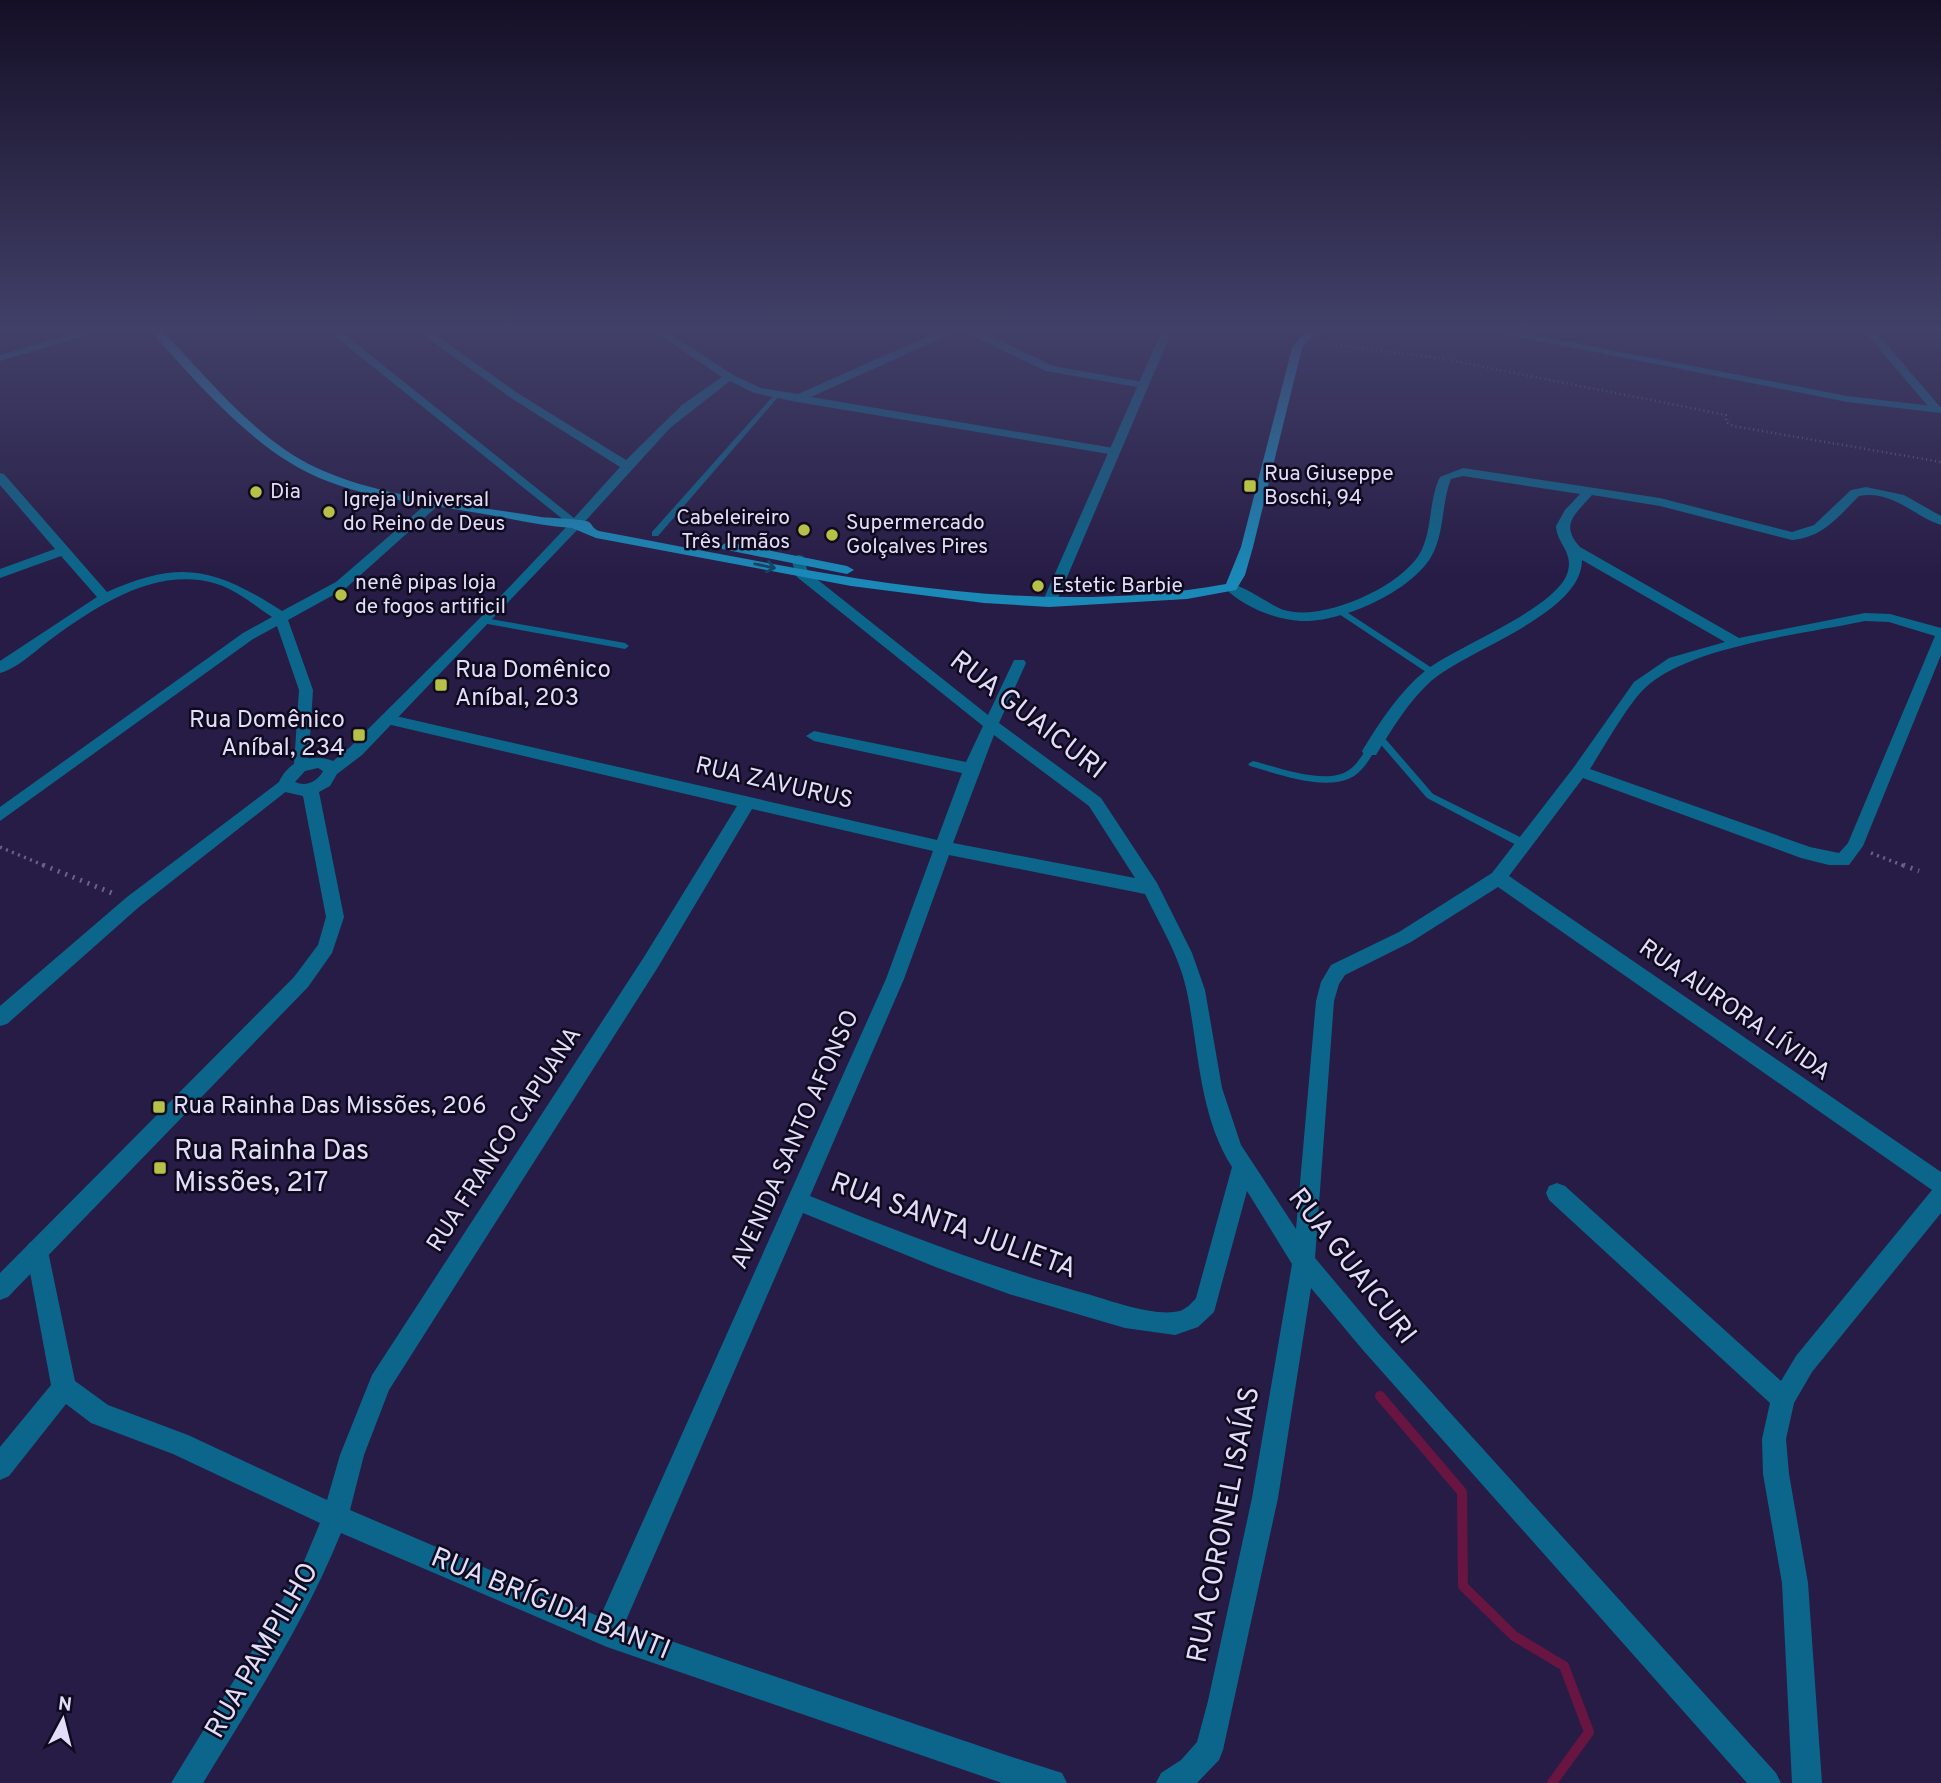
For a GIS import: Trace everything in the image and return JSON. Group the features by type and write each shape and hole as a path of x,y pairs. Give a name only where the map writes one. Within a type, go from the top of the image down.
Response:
{"main road":[{"path":"235,409 289,458 311,471 342,482 436,502 575,525 602,525 655,534 907,589 984,599 1049,603 1187,594 1231,587 1247,547 1282,409"},
{"path":"575,525 596,534 800,567"}],"street":[{"path":"431,409 575,525"},
{"path":"536,409 628,467"},
{"path":"287,782 290,788 299,791 321,785 329,778 331,771 356,751 485,621 685,409"},
{"path":"859,409 1115,451"},
{"path":"1049,603 1133,409"},
{"path":"1231,587 1262,607 1296,617 1313,618 1339,610 1391,587 1412,571 1425,555 1443,483 1446,477 1454,473 1476,472 1660,502 1792,536 1807,536 1815,531 1855,493 1862,491 1896,496 1941,521"},
{"path":"0,477 105,598"},
{"path":"1589,491 1563,521 1561,530 1565,540 1575,550 1737,643"},
{"path":"0,815 223,653 280,616 341,585 436,502"},
{"path":"0,574 64,550"},
{"path":"1370,751 1397,709 1432,672 1536,612 1559,593 1571,580 1576,566 1575,550"},
{"name":"RUA GUAICURI","path":"800,567 990,724 1094,802 1151,888 1183,953 1196,990 1217,1111 1242,1168 1304,1262 1370,1341 1766,1783"},
{"path":"0,668 105,598 156,579 194,575 220,580 280,616 306,690 302,765"},
{"name":"RUA CORONEL ISAÍAS","path":"1171,1783 1191,1770 1209,1750 1222,1701 1281,1409 1304,1262 1325,1001 1330,982 1338,970 1405,937 1498,878 1526,845 1639,685 1674,661 1737,643 1865,617 1890,618 1941,636"},
{"path":"1580,771 1829,859 1843,860 1855,846 1941,636"},
{"name":"AVENIDA SANTO AFONSO","path":"607,1633 895,979 971,769 1019,663"},
{"name":"RUA ZAVURUS","path":"387,719 942,847 1151,888"},
{"path":"814,736 971,769"},
{"path":"0,1018 133,902 287,782 290,775 302,765 319,762 327,765 331,771"},
{"path":"0,1289 301,982 326,948 335,917 310,789"},
{"name":"RUA FRANCO CAPUANA","path":"335,1517 352,1455 380,1383 637,984 747,803"},
{"name":"RUA AURORA LÍVIDA","path":"1498,878 1941,1184"},
{"name":"RUA SANTA JULIETA","path":"798,1201 930,1256 1021,1289 1109,1312 1171,1324 1198,1314 1206,1304 1242,1168"},
{"path":"1557,1193 1783,1399"},
{"path":"1807,1783 1795,1583 1776,1474 1774,1439 1783,1399 1804,1364 1941,1196"},
{"path":"0,1467 64,1388 37,1251"},
{"name":"RUA BRÍGIDA BANTI","path":"64,1388 100,1414 179,1444 335,1517 607,1633 1009,1771 1052,1783"},
{"name":"RUA PAMPILHO","path":"186,1783 273,1643 310,1575 335,1517"}],"lane":[{"path":"655,534 764,409"},
{"path":"1339,610 1432,672"},
{"path":"485,621 625,646"},
{"path":"1379,737 1430,796 1526,845"},
{"path":"1253,764 1308,778 1340,777 1352,773 1370,751"}],"path":[{"path":"1697,409 1726,415 1726,422 1733,426 1941,462"},
{"path":"1855,846 1919,871"},
{"path":"0,847 133,902"}],"waterway":[{"path":"1380,1396 1462,1492 1463,1586 1514,1636 1564,1666 1589,1732 1552,1783"}],"place":[{"name":"Rua Giuseppe Boschi, 94","path":"1250,486"},
{"name":"Dia","path":"256,492"},
{"name":"Igreja Universal do Reino de Deus","path":"329,512"},
{"name":"Cabeleireiro Três Irmãos","path":"804,530"},
{"name":"Supermercado Golçalves Pires","path":"832,535"},
{"name":"Estetic Barbie","path":"1038,586"},
{"name":"nenê pipas loja de fogos artificil","path":"341,595"},
{"name":"Rua Domênico Aníbal, 203","path":"441,685"},
{"name":"Rua Domênico Aníbal, 234","path":"359,735"},
{"name":"Rua Rainha Das Missões, 206","path":"159,1107"},
{"name":"Rua Rainha Das Missões, 217","path":"160,1168"}]}
